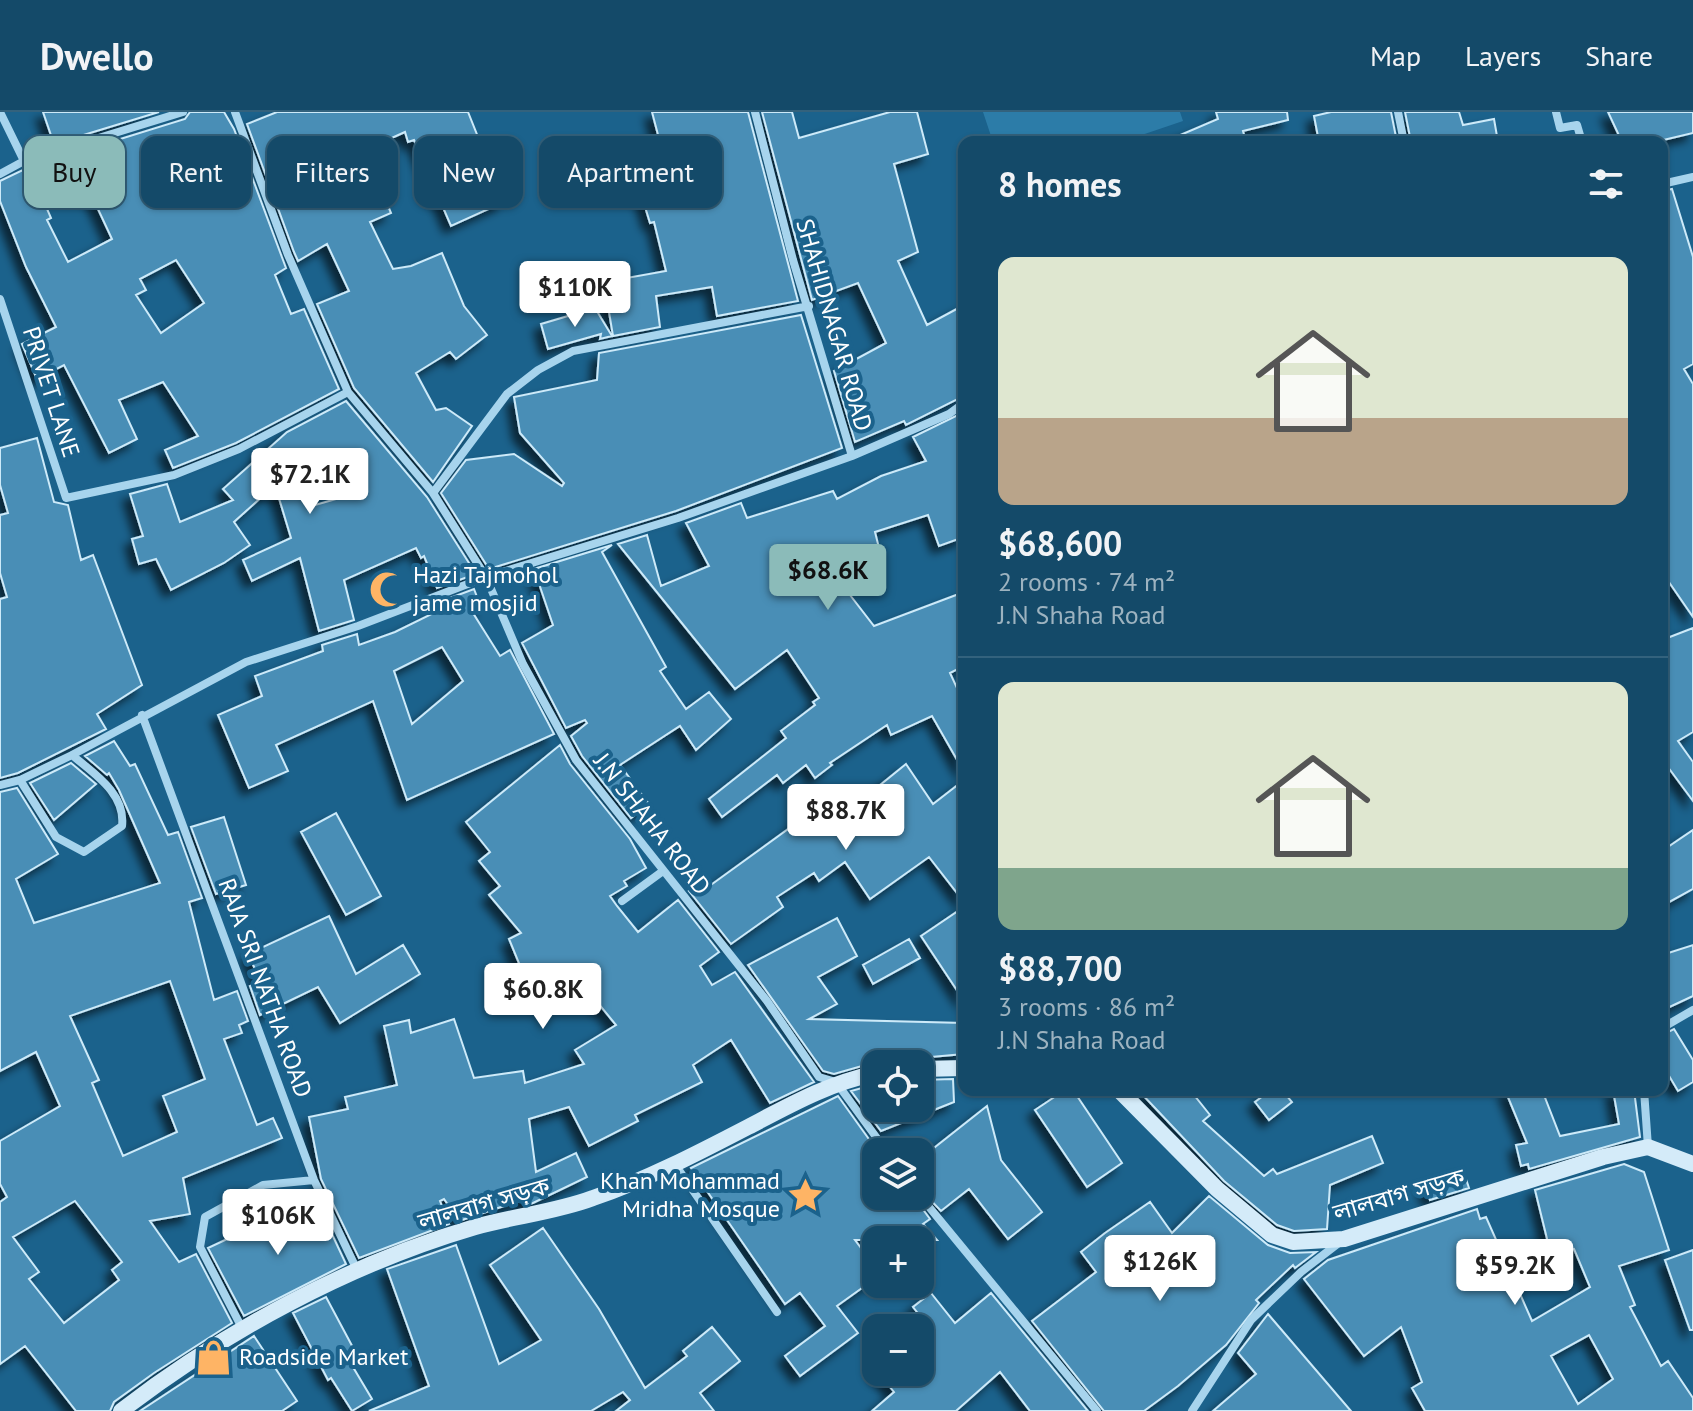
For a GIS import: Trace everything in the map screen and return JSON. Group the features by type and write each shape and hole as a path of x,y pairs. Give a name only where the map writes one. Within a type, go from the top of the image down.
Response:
{"street":[{"path":"0,112 24,161 0,174"},
{"path":"105,136 183,112"},
{"name":"J.N SHAHA ROAD","path":"235,112 288,255 348,392 433,493 486,577 523,664 576,760 767,1001 819,1077 836,1082"},
{"name":"SHAHIDNAGAR ROAD","path":"755,112 793,260 852,456"},
{"path":"1398,112 1403,136"},
{"path":"1556,112 1560,128 1577,125 1580,136"},
{"path":"1668,183 1693,177"},
{"name":"PRIVET LANE","path":"0,299 64,497 174,475 239,449 348,392"},
{"path":"433,493 507,394 538,370 573,351 809,306"},
{"path":"0,785 20,780 72,755 246,662 358,626 486,577 678,518 852,456 958,407"},
{"name":"RAJA SRI NATHA ROAD","path":"142,715 314,1180 357,1271"},
{"path":"20,780 56,837 84,852 122,826 123,815 111,788 72,755"},
{"path":"622,901 663,871"},
{"path":"1668,1025 1693,1010"},
{"path":"934,1069 958,1068"},
{"name":"লালবাগ সড়ক","path":"121,1411 172,1372 243,1329 357,1271 474,1227 593,1199 836,1082 862,1076"},
{"path":"836,1082 877,1138"},
{"name":"লালবাগ সড়ক","path":"1125,1096 1217,1189 1272,1235 1293,1242 1344,1239 1603,1157 1648,1147"},
{"path":"1644,1096 1648,1147 1693,1164"},
{"path":"674,1162 777,1312"},
{"path":"243,1329 200,1247 205,1217 263,1185 314,1180"},
{"path":"932,1210 1097,1411"},
{"path":"1192,1411 1251,1320 1301,1272 1344,1239"}],"shaded area":[{"path":"983,112 1180,112 1183,121 1139,136 991,136"}],"building":[{"path":"43,112 159,112 80,136 51,136"},
{"path":"190,112 224,112 237,136 141,136 141,208 251,208 251,174 286,268 275,275 291,314 304,309 339,389 236,443 173,468 165,450 198,436 163,382 119,400 137,439 109,453 64,365 37,379 22,344 56,327 26,267 0,201 0,181 24,169 24,208 47,208 51,218 47,220 68,262 112,239 98,208 125,208 125,138 185,119","holes":["176,260 204,303 161,333 136,295 146,290 140,279"]},
{"path":"277,112 468,112 478,136 414,136 414,140 408,142 405,132 396,136 267,136 267,178 247,124"},
{"path":"652,112 748,112 798,301 717,316 712,287 656,296 660,327 613,336 604,282 666,271 654,222 650,223 645,208 722,208 722,136 658,136"},
{"path":"762,112 792,112 799,138 890,112 917,112 928,154 894,164 918,252 898,261 927,325 958,308 958,399 906,425 904,421 855,442 834,371 886,343 858,283 812,300"},
{"path":"1216,112 1287,112 1288,120 1243,131 1244,136 1178,136 1218,119"},
{"path":"1331,112 1391,112 1396,136 1318,136 1314,116"},
{"path":"1405,112 1459,112 1463,125 1494,119 1497,136 1410,136"},
{"path":"1608,112 1693,112 1693,133 1668,139 1668,136 1619,136"},
{"path":"1672,189 1693,257 1693,364 1684,369 1693,384 1693,617 1668,581 1668,190"},
{"path":"278,208 389,208 391,213 370,222 393,269 411,266 442,253 464,306 487,335 456,359 450,352 416,373 436,410 446,408 472,426 433,482 354,388 317,304 349,291 327,244 298,261"},
{"path":"443,208 491,208 451,226"},
{"path":"595,308 612,336 600,339 601,334 548,349 541,324"},
{"path":"801,315 842,448 676,511 489,569 441,493 466,460 514,454 562,486 564,483 520,433 514,397 597,380 599,353"},
{"path":"346,401 427,497 476,574 437,588 424,556 421,558 416,548 344,580 354,620 319,631 300,558 252,581 243,560 291,538 275,485 234,522 250,545 224,563 171,590 156,559 139,564 132,539 143,536 130,494 167,484 180,522 233,500 223,489 287,432","holes":["327,450 343,471 350,495 308,507 297,471"]},
{"path":"958,415 958,539 939,546 928,515 875,532 879,548 844,560 850,578 840,582 874,626 958,594 958,669 950,673 958,690 958,762 932,716 891,735 887,725 830,763 832,765 815,778 806,765 783,783 777,775 722,817 709,799 786,738 781,731 815,705 813,702 819,698 787,650 735,689 618,544 647,535 661,586 709,566 686,523 741,503 747,518 833,491 837,499 881,476 926,461 913,437"},
{"path":"37,438 54,502 68,505 81,560 93,555 142,685 97,714 106,729 18,773 0,778 0,599 7,597 0,573 0,515 8,513 0,485 0,448"},
{"path":"612,545 602,552 666,667 660,671 686,709 709,692 731,719 696,750 680,726 620,765 649,804 631,818 582,756 571,736 587,723 585,720 566,728 522,643 553,625 534,569"},
{"path":"474,589 482,610 473,613 500,656 510,650 554,734 407,800 373,701 276,745 288,771 249,788 218,715 262,696 255,676 323,651 322,645 357,634 359,645 395,632 442,609 442,601","holes":["442,647 463,681 412,724 394,671"]},
{"path":"1693,628 1693,732 1678,741 1693,762 1693,801 1668,767 1668,638"},
{"path":"114,741 130,766 135,764 168,835 178,832 202,898 189,902 214,1000 237,991 248,1021 239,1025 242,1033 224,1039 257,1125 273,1118 282,1138 183,1178 190,1214 150,1221 179,1262 196,1254 232,1323 154,1373 114,1402 110,1411 76,1411 25,1346 0,1364 0,1202 7,1197 0,1184 0,1141 60,1106 36,1052 0,1071 0,792 17,788 58,854 16,879 34,923 160,883 109,773 107,775 85,756","holes":["170,981 205,1079 163,1096 177,1132 123,1156 92,1083 99,1080 70,1016","75,1201 122,1262 112,1270 119,1280 64,1323 29,1279 39,1272 13,1237"]},
{"path":"560,745 570,764 630,839 646,868 624,881 627,886 610,896 617,906 638,932 678,900 719,952 700,966 712,985 735,972 814,1082 770,1103 731,1040 693,1065 702,1082 635,1115 638,1121 589,1146 569,1107 529,1119 536,1172 576,1153 587,1177 533,1203 524,1205 522,1200 459,1221 444,1199 440,1201 449,1224 359,1258 321,1179 309,1117 348,1109 345,1097 397,1085 384,1026 409,1020 411,1033 454,1019 474,1078 523,1071 525,1083 584,1064 575,1050 616,1025 575,975 532,995 509,939 521,933 489,895 500,886 479,861 490,852 466,822"},
{"path":"71,763 96,784 54,820 30,783"},
{"path":"906,764 933,804 958,785 958,894 929,857 870,899 845,862 819,881 814,873 777,897 783,907 731,944 689,891 692,889 697,895 820,806 832,824"},
{"path":"336,813 381,896 346,915 301,832"},
{"path":"224,817 246,885 216,894 191,827"},
{"path":"1693,830 1693,889 1668,903 1668,847"},
{"path":"958,911 958,992 921,936"},
{"path":"329,916 356,974 403,945 420,974 340,1023 318,987 260,1015 250,986 261,982 248,954"},
{"path":"837,918 857,956 818,977 837,1004 809,1019 958,1023 958,1055 934,1057 934,1050 862,1050 862,1066 834,1074 823,1071 748,965"},
{"path":"909,939 920,958 873,984 863,965"},
{"path":"1693,945 1693,996 1668,1008 1668,953"},
{"path":"1674,1029 1693,1060 1693,1082 1678,1091 1668,1074 1668,1032"},
{"path":"953,1079 954,1102 934,1110 934,1080"},
{"path":"862,1088 862,1106 851,1091"},
{"path":"838,1096 868,1138 862,1138 862,1210 923,1210 930,1219 923,1224 925,1226 862,1226 862,1240 855,1240 862,1249 862,1288 837,1306 858,1333 800,1376 785,1356 825,1326 800,1293 785,1304 691,1168"},
{"path":"1056,1096 1077,1096 1122,1163 1087,1187 1035,1110"},
{"path":"1144,1096 1195,1096 1210,1115 1203,1121 1264,1176 1273,1169 1277,1174 1372,1136 1383,1163 1330,1185 1327,1229 1294,1231 1277,1225 1224,1181"},
{"path":"1263,1096 1287,1096 1292,1102 1269,1120 1255,1102"},
{"path":"1507,1096 1544,1096 1560,1136 1619,1124 1614,1096 1635,1096 1640,1137 1529,1169 1528,1164 1521,1166 1516,1145 1527,1143"},
{"path":"987,1106 1001,1160 1042,1212 1008,1239 969,1189 941,1211 934,1204 934,1148"},
{"path":"874,1122 904,1122 881,1131"},
{"path":"1624,1164 1644,1172 1669,1250 1619,1266 1635,1305 1630,1307 1661,1366 1668,1361 1693,1398 1693,1411 1425,1411 1412,1388 1422,1382 1401,1327 1364,1356 1304,1279 1328,1260 1477,1209 1480,1219 1486,1217 1532,1321 1590,1287 1574,1249 1551,1255 1535,1190","holes":["1589,1335 1613,1379 1578,1404 1551,1356"]},
{"path":"1463,1170 1469,1188 1430,1200 1424,1184"},
{"path":"1209,1196 1268,1245 1290,1253 1316,1252 1295,1268 1293,1265 1256,1300 1259,1303 1226,1345 1178,1386 1144,1411 1104,1411 1032,1321 1096,1272 1081,1252 1105,1233 1150,1202 1172,1233"},
{"path":"315,1198 346,1264 244,1316 208,1248"},
{"path":"543,1228 599,1309 645,1388 687,1356 683,1351 712,1327 740,1361 700,1393 714,1411 616,1411 630,1400 623,1392 591,1411 369,1411 429,1386 387,1269 456,1245 499,1364 541,1340 490,1265"},
{"path":"1693,1250 1693,1330 1690,1330 1665,1260"},
{"path":"991,1293 1088,1411 1030,1411 1000,1372 956,1411 872,1411 894,1392 889,1386 934,1386 934,1314 918,1314 913,1307 925,1298 934,1297 955,1323"},
{"path":"326,1297 358,1357 350,1362 372,1399 352,1411 331,1378 328,1380 293,1313"},
{"path":"1268,1314 1351,1411 1213,1411 1256,1374 1238,1353"},
{"path":"254,1336 297,1401 282,1411 140,1411"}],"place":[{"name":"Hazi Tajmohol jame mosjid","path":"387,589"},
{"name":"Khan Mohammad Mridha Mosque","path":"806,1195"},
{"name":"Roadside Market","path":"213,1357"}]}
